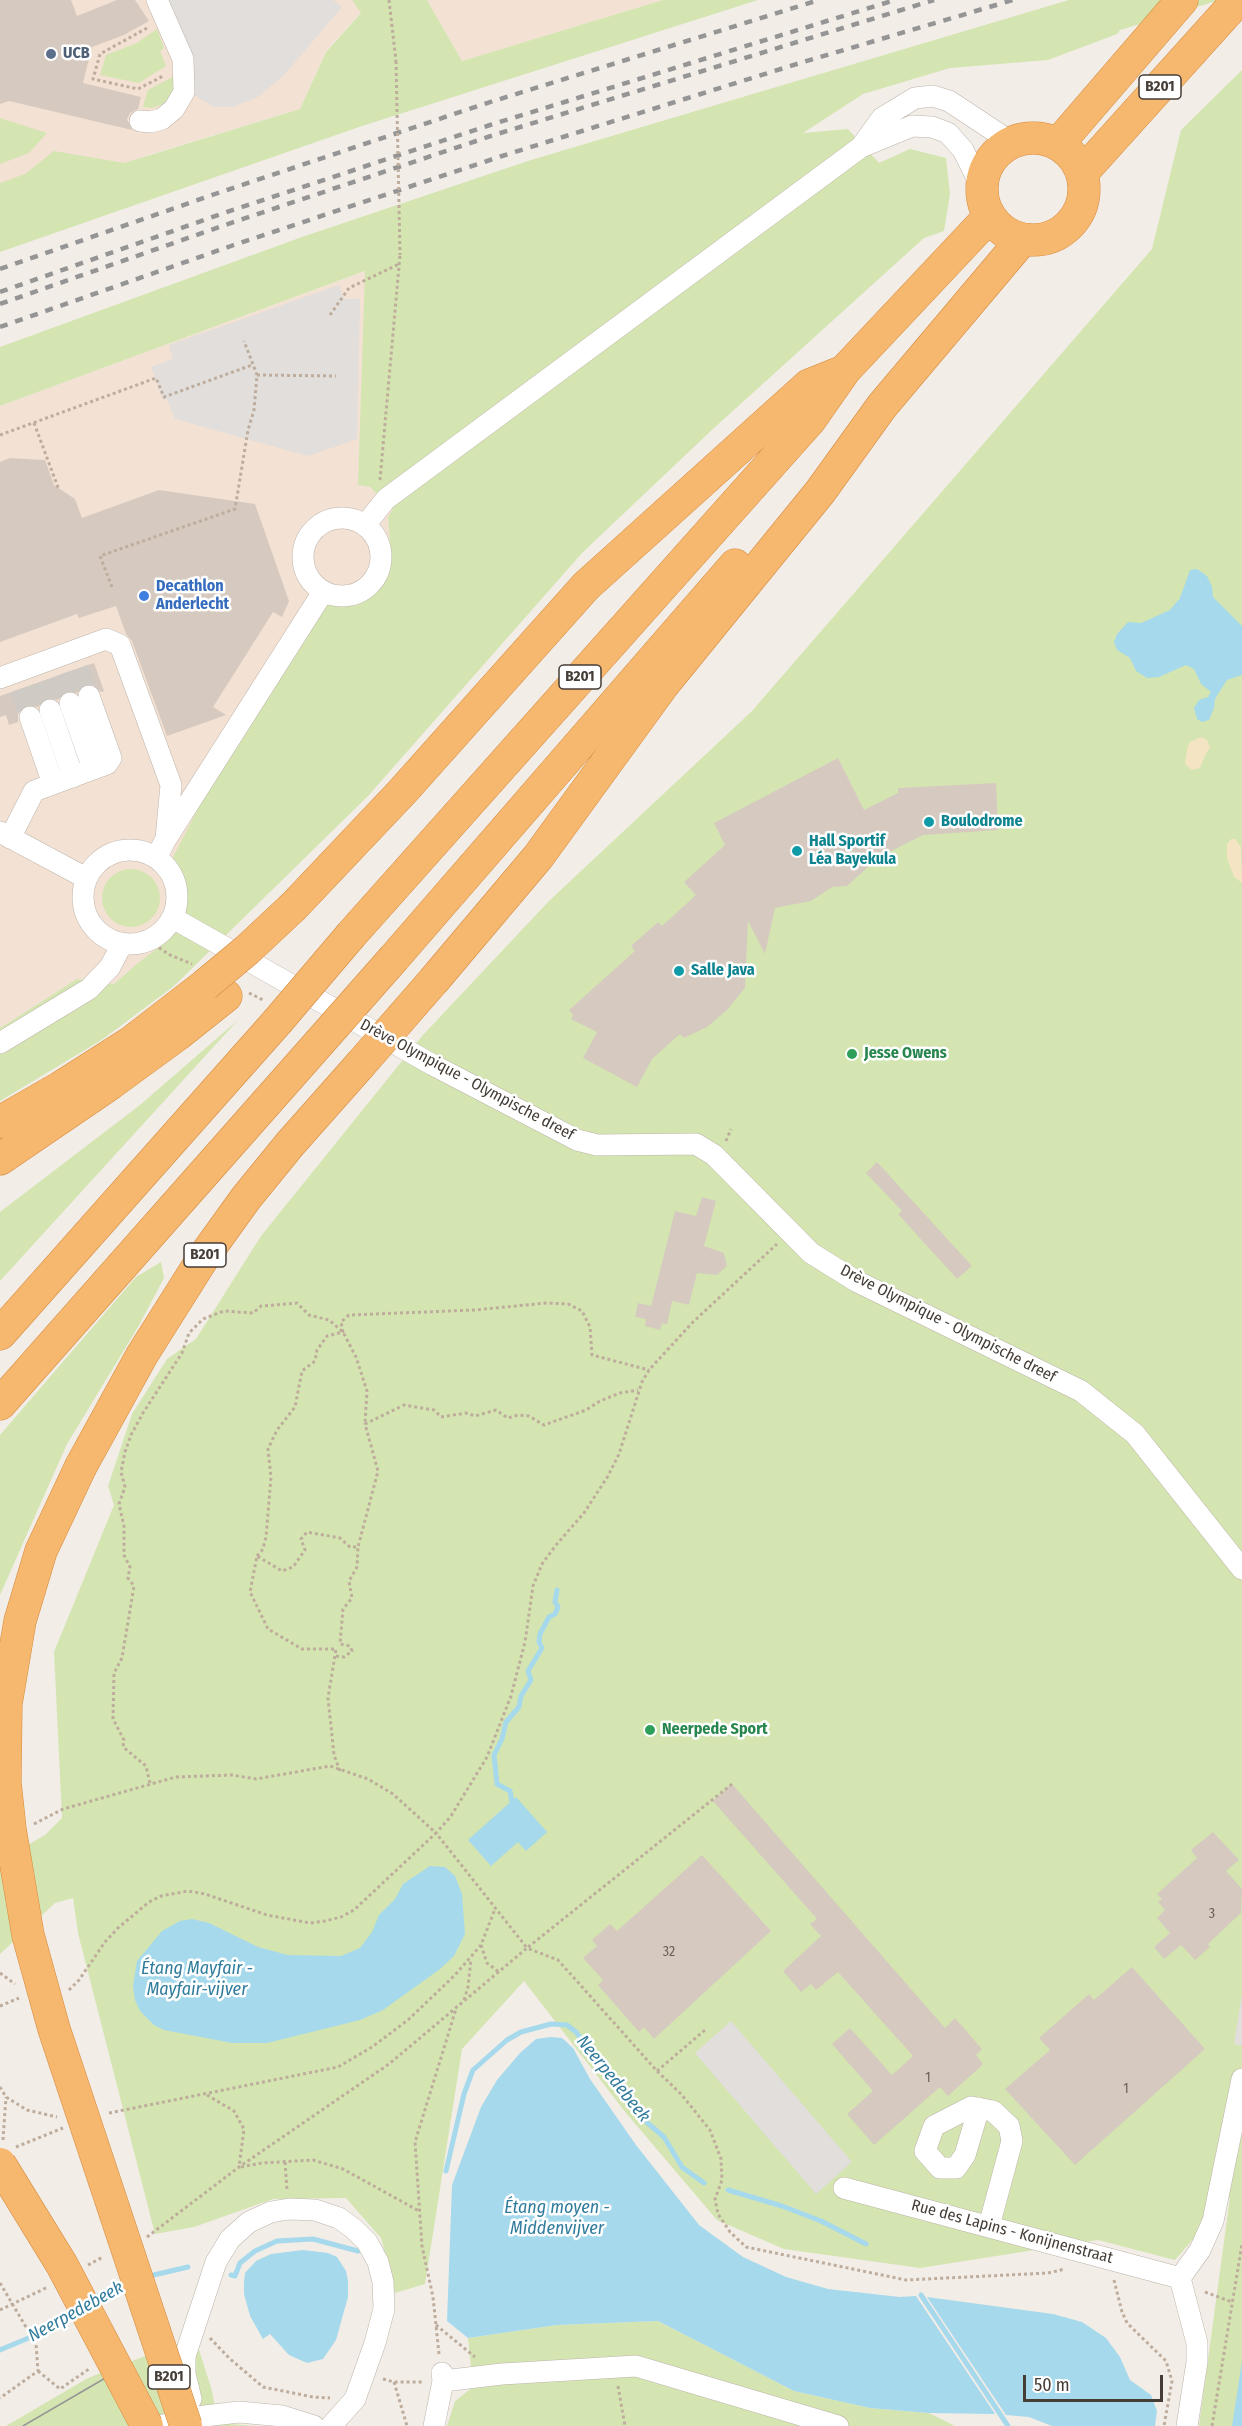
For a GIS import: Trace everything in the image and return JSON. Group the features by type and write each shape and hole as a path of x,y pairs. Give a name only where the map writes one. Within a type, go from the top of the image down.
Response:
{"highway":[{"name":"B201","path":"1082,173 1238,0"},
{"name":"B201","path":"1058,144 1175,8"},
{"path":"1025,138 1042,138 1058,144 1073,156 1082,173 1085,191 1080,209 1070,226 1055,236 1037,241 1022,240 1003,231 989,217 983,202 981,186 986,168 997,152 1011,142 1025,138"},
{"name":"B201","path":"0,1334 277,1022 351,935 810,420 845,370 989,217"},
{"name":"B201","path":"191,2421 54,2029 28,1935 10,1828 5,1742 6,1704 14,1651 41,1551 81,1466 142,1355 205,1255 246,1198 282,1153 435,979 538,857 663,685 820,492 882,406 1022,240"},
{"name":"B201","path":"0,1122 130,1043 303,911 417,804 620,570 692,491 808,385 845,370"},
{"name":"B201","path":"0,1404 394,958 809,479 882,406"},
{"name":"B201","path":"0,1159 177,1035 207,982"},
{"path":"5,2152 147,2426"}],"street":[{"path":"140,121 152,122 162,119 174,109 184,92 180,51 161,9"},
{"path":"861,147 882,118 915,98 933,96 949,101 1011,142"},
{"path":"366,524 386,499 861,147 912,126 932,127 948,133 963,150 981,186"},
{"path":"334,518 359,520 366,524 377,537 382,554 380,570 371,585 357,594 340,597 323,592 308,578 302,558 307,537 318,525 334,518"},
{"path":"156,858 323,592"},
{"path":"42,671 106,639 120,645 171,784 166,839"},
{"path":"83,773 70,703 111,758 107,764 83,773 34,791 5,835 86,878"},
{"path":"30,717 53,784"},
{"path":"125,850 141,851 156,858 168,869 176,885 177,902 173,918 163,931 149,941 136,945 108,940 88,921 82,899 86,878 95,864 109,854 125,850"},
{"name":"Drève Olympique - Olympische dreef","path":"173,918 433,1065 577,1140 597,1145 696,1144 714,1155 811,1253 856,1281 1081,1391 1135,1434 1242,1569"},
{"path":"0,1043 89,989 110,967 122,944"},
{"path":"1187,2426 1197,2362 1197,2343 1182,2283 1213,2221 1242,2079"},
{"path":"979,2109 993,2111 1009,2126 1012,2141 989,2226"},
{"name":"Rue des Lapins - Konijnenstraat","path":"844,2188 989,2226 1182,2283"},
{"path":"191,2421 185,2355 216,2262 230,2239 249,2222 271,2212 289,2209 315,2210 339,2218 354,2229 367,2242 378,2262 383,2282 384,2310 356,2399 331,2426"},
{"path":"434,2426 442,2377 636,2366 838,2426"},
{"path":"160,2426 239,2412 282,2416 314,2426"}],"path":[{"path":"386,499 379,489 400,255 396,61 388,0"},
{"path":"161,9 100,54 93,79 138,89 183,65"},
{"path":"330,315 349,288 399,264"},
{"path":"112,587 100,556 235,509 248,430 254,410 257,375 243,341"},
{"path":"0,435 156,378 164,397 253,365"},
{"path":"257,375 336,376"},
{"path":"34,423 59,490"},
{"path":"149,941 207,982"},
{"path":"68,1991 118,1928 149,1902 161,1896 188,1891 205,1894 267,1914 310,1923 325,1922 354,1910 436,1833 451,1816 487,1757 511,1696 525,1642 533,1586 542,1564 584,1513 608,1476 619,1454 638,1390 649,1370 692,1323 789,1232"},
{"path":"150,1783 146,1766 123,1747 124,1740 113,1719 114,1673 122,1658 134,1586 128,1578 130,1567 124,1556 124,1526 119,1504 125,1487 121,1472 131,1435 182,1353 189,1333 203,1319 224,1311 253,1313 261,1306 297,1303 309,1315 329,1320 343,1332"},
{"path":"336,1656 344,1657 351,1651 350,1646 340,1644 344,1609 352,1598 349,1581 357,1567 358,1547 378,1471 365,1424 367,1391 341,1322 349,1315 363,1313 475,1310 546,1303 568,1304 582,1311 590,1327 592,1354 649,1370"},
{"path":"340,1771 334,1755 328,1698 336,1649 302,1649 268,1629 250,1592 258,1556 263,1549 266,1537 271,1477 268,1449 277,1430 295,1407 302,1371 315,1361 317,1350 327,1336 343,1332"},
{"path":"365,1424 404,1405 434,1410 441,1417 466,1413 476,1416 496,1410 508,1418 518,1415 529,1416 544,1425 575,1415 620,1393 638,1390"},
{"path":"258,1556 282,1571 292,1567 304,1550 301,1539 307,1532 340,1538 350,1547 358,1547"},
{"path":"28,1828 63,1809 150,1783 196,1775 256,1779 330,1766 368,1779 393,1794 436,1833 527,1948 558,1960 657,2071 681,2094 710,2130 721,2160 722,2180 715,2199 718,2214 730,2232 746,2247 906,2280 1048,2273 1070,2268"},
{"path":"239,2167 389,2064 527,1948 732,1784"},
{"path":"99,2114 207,2095 338,2067 372,2047 408,2020 471,1957 481,1945 495,1908"},
{"path":"481,1945 487,1963 498,1972"},
{"path":"463,2002 468,1987 471,1957"},
{"path":"0,1973 23,1988"},
{"path":"0,2006 21,1998"},
{"path":"364,2374 394,2382 442,2377 434,2297 422,2246 415,2142 457,2007"},
{"path":"657,2071 705,2030"},
{"path":"0,2087 6,2097 27,2110 58,2117"},
{"path":"207,2095 234,2111 244,2129 239,2167"},
{"path":"6,2097 5,2152 65,2127"},
{"path":"239,2167 262,2163 313,2160 343,2169 419,2211"},
{"path":"285,2162 289,2209"},
{"path":"1212,2426 1242,2244"},
{"path":"1113,2278 1127,2323 1166,2361 1172,2381 1164,2426"},
{"path":"0,2283 36,2344 38,2371 0,2398"},
{"path":"1182,2283 1232,2302"},
{"path":"436,2325 463,2350 502,2374"},
{"path":"192,2329 210,2337 229,2358 263,2386 313,2397 356,2399"},
{"path":"613,2367 624,2409 625,2426"},
{"path":"394,2382 407,2426"}],"shaded area":[{"path":"0,0 372,0 326,51 300,109 151,154 0,208"},
{"path":"167,0 333,0 342,7 285,74 258,97 233,107 214,107 194,95 193,76"},
{"path":"427,0 663,0 462,61"},
{"path":"366,271 358,485 370,487 393,509 388,517 391,557 384,581 368,596 349,602 325,603 174,857 186,892 184,914 168,940 114,984 77,979 0,1028 0,406"},
{"path":"339,285 344,299 360,299 357,439 308,456 175,419 167,399 163,400 151,367 173,359 169,345"},
{"path":"1242,1994 1242,2046 1234,2044"},
{"path":"731,2021 852,2162 816,2194 695,2053"}],"green space":[{"path":"352,0 427,0 462,61 663,0 758,0 362,126 0,252 0,183 25,174 54,151 124,163 300,109 326,52 361,13"},
{"path":"1069,0 1220,0 1120,30 1117,34 1048,60 950,68 863,94 803,133 848,129 879,163 910,149 946,158 950,194 944,231 924,238 714,428 582,553 368,796 174,986 103,1039 0,1101 0,1028 77,979 114,984 168,940 184,914 186,892 173,857 202,801 325,603 349,602 368,596 384,581 391,557 388,517 393,509 370,487 358,485 365,271 0,406 0,347 302,237 531,160"},
{"path":"157,29 164,48 160,51 166,66 139,83 100,75 106,55 137,43"},
{"name":"Neerpede Sport","path":"1242,70 1242,2426 1199,2426 1230,2197 1175,2260 1098,2240 920,2268 784,2249 717,2220 626,2113 524,1981 462,2049 425,2284 395,2293 381,2238 346,2198 273,2199 194,2227 155,2234 78,1933 73,1898 55,1903 0,1954 0,1861 45,1835 62,1818 54,1652 114,1505 108,1486 132,1414 167,1359 196,1339 261,1236 423,1035 549,901 752,711 1152,249 1181,130"},
{"path":"180,73 177,91 166,103 152,108 143,107 148,90"},
{"path":"0,118 47,133 29,153 0,164"},
{"path":"131,869 147,874 155,882 160,898 155,914 147,922 131,927 115,922 107,914 102,898 107,882 115,874"},
{"path":"238,1020 0,1281 0,1212 140,1105"},
{"path":"161,1262 164,1278 138,1327 67,1444 0,1595 0,1435 136,1277"},
{"path":"658,2321 794,2391 870,2408 929,2413 955,2426 447,2426 455,2401 473,2387 468,2338 557,2325"},
{"path":"195,2337 212,2391 218,2423 255,2426 6,2426 88,2378"}],"sand":[{"path":"1201,737 1207,740 1210,748 1200,768 1192,770 1185,764 1187,749 1190,742"},
{"path":"1231,839 1235,839 1241,847 1242,883 1234,877 1227,858 1227,844"}],"water":[{"path":"1197,569 1207,576 1213,597 1242,626 1242,675 1227,680 1215,699 1209,720 1202,722 1197,719 1194,708 1199,700 1208,697 1211,692 1201,684 1194,669 1186,665 1159,677 1147,678 1136,671 1130,658 1117,650 1114,642 1117,634 1128,622 1141,623 1170,610 1180,598 1190,570"},
{"path":"516,1797 547,1832 526,1851 518,1842 491,1866 468,1840"},
{"name":"Étang Mayfair - Mayfair-vijver","path":"430,1866 445,1867 455,1876 462,1894 465,1934 454,1956 440,1969 383,2010 360,2020 267,2043 232,2043 164,2030 154,2025 140,2011 135,2000 133,1986 137,1961 162,1931 180,1921 192,1919 209,1923 258,1947 288,1955 341,1956 360,1948 372,1932 379,1915 395,1899 403,1884"},
{"name":"Étang moyen - Middenvijver","path":"562,2038 573,2048 590,2079 636,2145 699,2225 743,2257 786,2277 828,2289 900,2297 916,2296 995,2414 929,2413 870,2408 794,2391 658,2321 557,2325 468,2338 447,2321 452,2185 481,2107 497,2080 520,2053 536,2039"},
{"path":"303,2250 328,2253 337,2257 346,2271 348,2281 348,2297 336,2340 323,2359 307,2363 289,2355 270,2334 263,2339 250,2316 244,2294 245,2273 256,2261 271,2254"},
{"path":"927,2297 1053,2314 1082,2322 1106,2338 1120,2357 1130,2380 1151,2395 1157,2411 1155,2426 1052,2426 1029,2417 1006,2415"},
{"path":"1242,2361 1242,2426 1232,2426"}],"building":[{"path":"0,0 71,0 77,16 117,0 135,0 149,21 124,35 92,47 83,83 141,97 138,109 130,113 127,119 132,130 9,101 0,104"},
{"name":"Decathlon Anderlecht","path":"10,458 45,460 54,485 75,499 82,518 159,490 255,504 289,601 282,617 273,612 213,707 226,715 167,736 132,641 126,634 116,606 79,618 77,614 0,642 0,462"},
{"path":"94,663 104,691 101,692 92,684 85,684 77,693 65,691 58,700 46,698 38,707 25,705 18,714 18,722 9,725 6,715 0,717 0,696"},
{"path":"838,758 864,810 898,793 898,788 996,783 998,830 923,835 879,857 847,886 832,887 811,901 775,908 765,954 748,921 745,988 727,1010 707,1027 684,1038 680,1034 652,1059 637,1087 583,1058 597,1032 571,1019 573,1015 569,1010 635,951 631,946 658,922 662,926 696,895 684,882 725,845 714,823"},
{"path":"877,1162 972,1266 957,1279 898,1214 902,1211 866,1173"},
{"path":"702,1197 716,1201 704,1246 724,1253 727,1266 717,1275 697,1273 689,1305 672,1301 667,1325 662,1323 660,1330 645,1326 646,1319 635,1317 638,1303 651,1306 675,1211 696,1216"},
{"path":"732,1784 945,2028 955,2018 982,2049 976,2055 983,2064 948,2096 940,2087 874,2145 847,2114 873,2091 832,2044 850,2028 892,2075 913,2056 838,1972 816,1990 811,1984 801,1992 783,1971 821,1936 810,1924 817,1919 713,1801"},
{"path":"1213,1832 1239,1860 1226,1871 1242,1889 1241,1913 1208,1944 1210,1947 1195,1960 1181,1945 1164,1959 1154,1947 1170,1933 1157,1918 1165,1910 1158,1902 1162,1899 1157,1894 1197,1858 1191,1850"},
{"path":"702,1855 771,1931 654,2039 644,2027 639,2032 598,1985 603,1980 583,1958 597,1946 592,1940 610,1924 617,1931"},
{"path":"1132,1967 1205,2049 1075,2165 1005,2089 1050,2050 1039,2038 1089,1994 1094,2000"}],"waterway":[{"path":"512,1802 510,1791 497,1784 494,1755 502,1739 506,1722 519,1707 521,1696 531,1680 528,1671 542,1648 539,1642 540,1634 549,1617 555,1614 558,1607 555,1602 557,1590"},
{"name":"Neerpedebeek","path":"446,2171 464,2094 473,2070 507,2040 521,2032 551,2024 567,2025 576,2032 643,2119 664,2137 682,2167 704,2183"},
{"name":"Neerpedebeek","path":"728,2190 782,2206 821,2221 866,2244"},
{"name":"Neerpedebeek","path":"231,2275 235,2276 240,2263 255,2251 277,2241 313,2239 358,2251"},
{"name":"Neerpedebeek","path":"145,2277 188,2267"},
{"name":"Neerpedebeek","path":"91,2300 115,2286 128,2282"},
{"name":"Neerpedebeek","path":"921,2295 1008,2426"},
{"name":"Neerpedebeek","path":"0,2350 31,2337 75,2310"}],"tunnel":[{"path":"79,668 89,696"},
{"path":"59,675 70,703"},
{"path":"40,682 50,710"},
{"path":"20,689 30,717"}],"tram line":[{"path":"23,2426 126,2366"}],"railway":[{"path":"0,269 484,104 819,0"},
{"path":"0,292 221,214 490,125 895,0"},
{"path":"0,304 225,225 494,135 934,0"},
{"path":"0,327 231,246 502,156 800,63 1013,0"}],"place":[{"name":"UCB","path":"51,54"},
{"name":"Decathlon Anderlecht","path":"144,596"},
{"name":"Boulodrome","path":"929,822"},
{"name":"Hall Sportif Léa Bayekula","path":"797,851"},
{"name":"Salle Java","path":"679,971"},
{"name":"Jesse Owens","path":"852,1054"},
{"name":"Neerpede Sport","path":"650,1730"}]}
